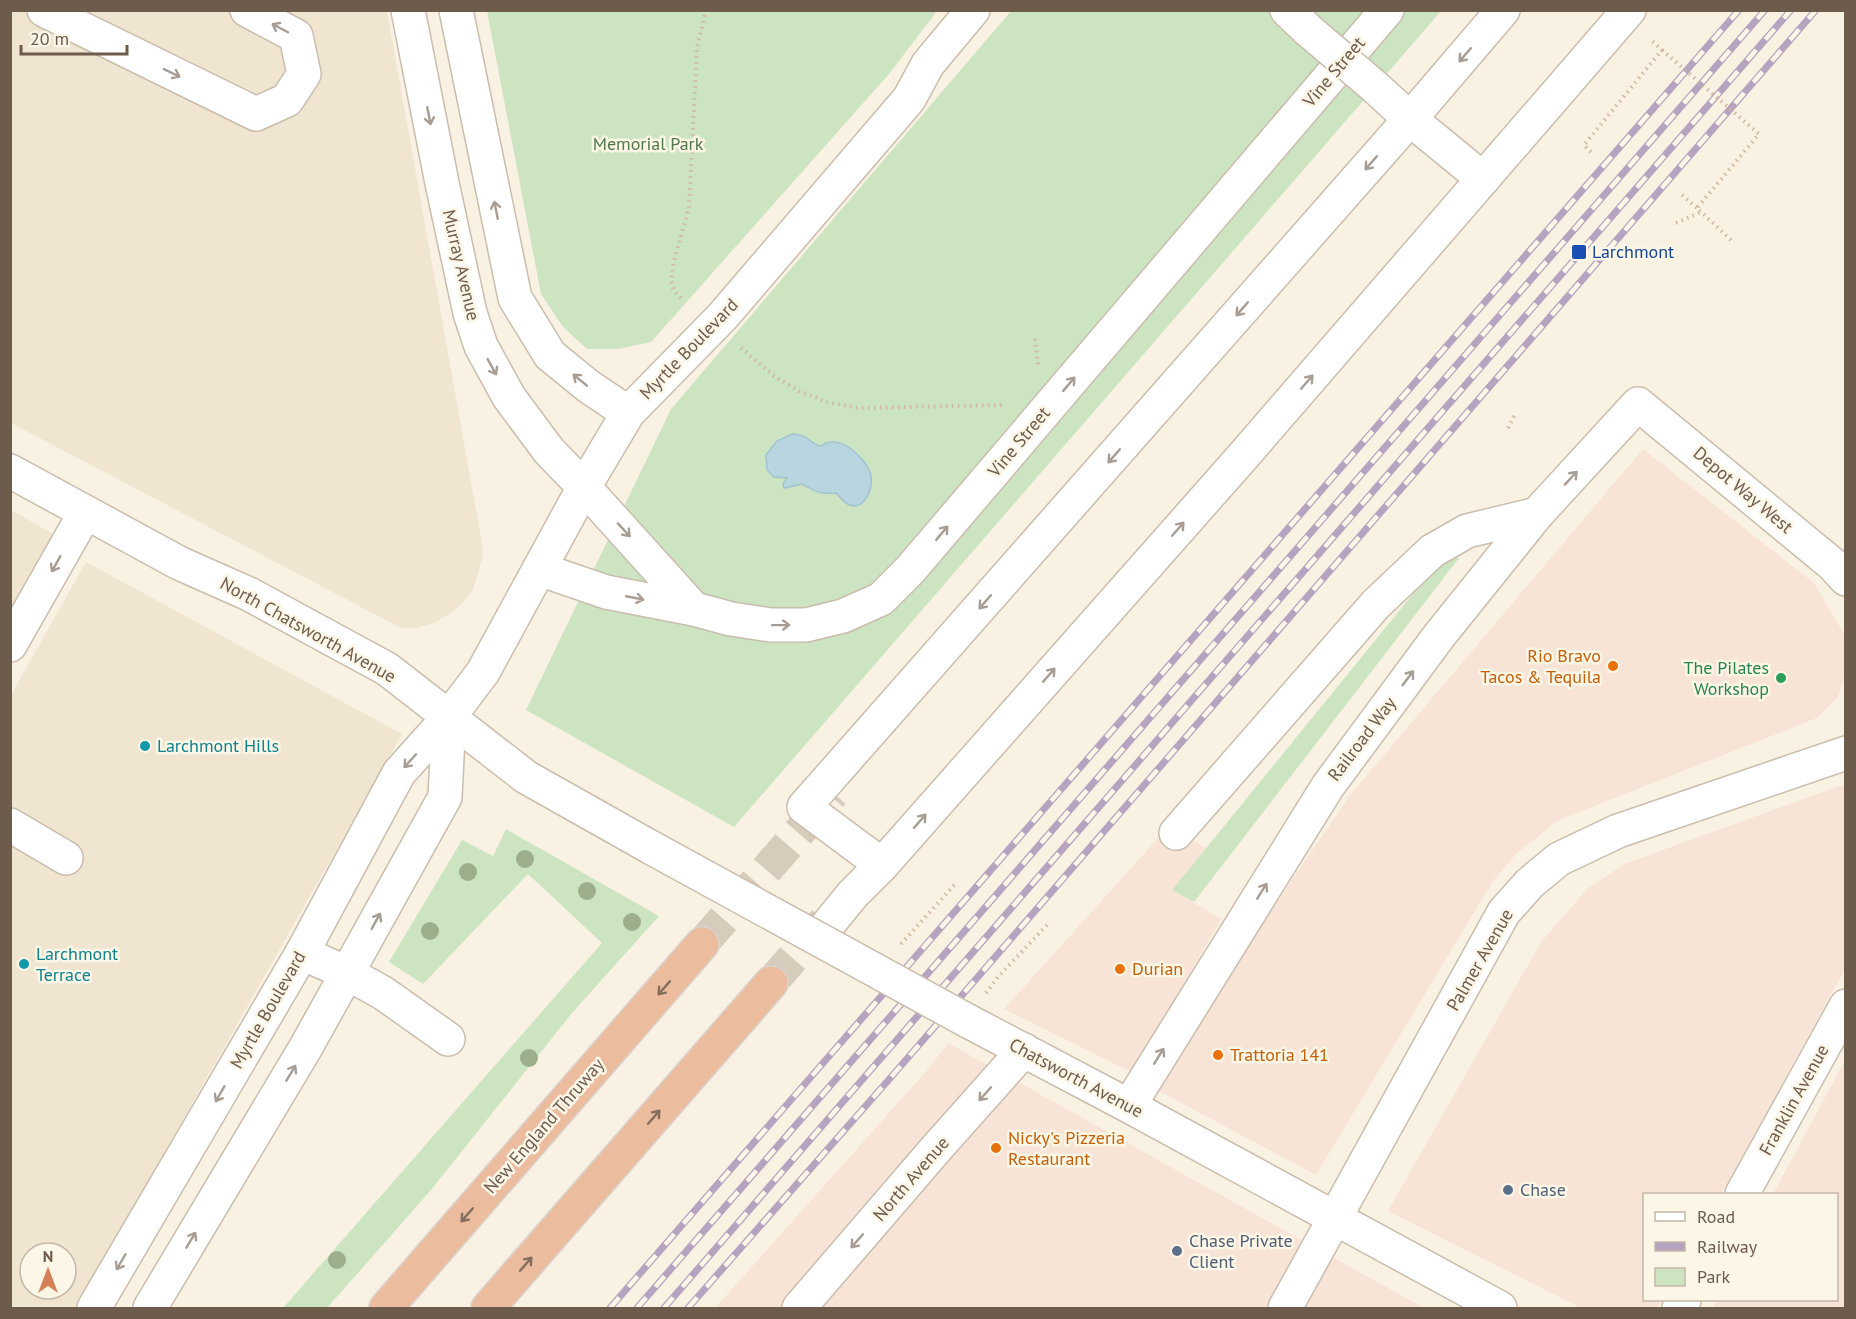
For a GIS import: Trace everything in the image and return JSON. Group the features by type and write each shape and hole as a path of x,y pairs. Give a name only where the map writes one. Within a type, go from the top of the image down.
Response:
{"highway":[{"name":"New England Thruway","path":"386,1308 702,944"},
{"path":"488,1308 771,983"}],"street":[{"path":"45,10 256,114 287,100 304,74 296,36 247,10"},
{"name":"Murray Avenue","path":"408,10 468,302 481,346 515,405 549,451 584,487"},
{"path":"456,10 515,298 550,355 588,386 628,413"},
{"name":"Myrtle Boulevard","path":"94,1308 302,952 399,773 449,717 483,672 584,487 628,413 722,317 902,108 928,64 973,10"},
{"name":"Vine Street","path":"539,569 606,592 694,609 731,619 771,625 806,625 843,616 881,599 910,570 1387,10"},
{"path":"882,865 804,807 1410,119 1503,10"},
{"path":"817,938 853,894 882,865 1237,463 1629,10"},
{"path":"1298,20 1410,119 1483,179"},
{"path":"417,58 464,51"},
{"name":"Railroad Way","path":"1129,1106 1328,786 1439,636 1537,514 1638,404"},
{"name":"Depot Way West","path":"1638,404 1841,562"},
{"name":"North Chatsworth Avenue","path":"10,471 179,563 249,594 387,669 526,777 652,848"},
{"path":"584,487 694,609"},
{"path":"10,645 85,513"},
{"path":"1176,833 1376,604 1432,551 1467,531 1537,514"},
{"path":"150,1308 306,1047 445,797 449,717"},
{"name":"Palmer Avenue","path":"1286,1308 1504,912 1530,883 1559,859 1618,831 1845,753"},
{"path":"10,825 66,858"},
{"name":"Chatsworth Avenue","path":"652,848 1500,1308"},
{"path":"302,952 384,993 448,1039"},
{"name":"Franklin Avenue","path":"1743,1193 1845,1006"},
{"name":"North Avenue","path":"799,1308 1023,1050"}],"path":[{"path":"681,298 674,291 671,280 689,207 697,47 706,10"},
{"path":"1591,152 1584,145 1662,50 1759,134 1697,208"},
{"path":"1682,195 1731,240"},
{"path":"1676,223 1701,212"},
{"path":"1035,339 1039,370 1046,362"},
{"path":"733,341 774,376 799,391 827,402 859,408 1011,405"},
{"path":"1508,428 1516,412"},
{"path":"877,971 957,882"},
{"path":"966,1020 998,977 1047,925"}],"shaded area":[{"path":"10,11 387,11 482,544 483,556 473,589 462,604 449,614 434,623 417,628 401,628 11,423"},
{"path":"1643,449 1814,583 1845,636 1845,673 1838,697 1817,718 1559,820 1517,853 1493,881 1316,1175 1153,1088 1351,794"},
{"path":"11,510 53,534 11,609"},
{"path":"86,562 402,734 76,1308 11,1308 11,695"},
{"path":"1845,784 1845,969 1722,1193 1643,1193 1643,1301 1662,1301 1658,1308 1581,1308 1388,1211 1541,942 1587,889 1624,864"},
{"path":"1169,826 1206,848 1173,890 1221,919 1133,1073 1004,1009"},
{"path":"948,1043 1424,1308 715,1308 929,1068"},
{"path":"1845,1060 1845,1308 1712,1308 1716,1301 1838,1301 1838,1193 1774,1193"}],"green space":[{"name":"Memorial Park","path":"487,10 937,11 889,74 651,342 618,349 587,349 563,327 541,294"},
{"path":"1011,11 1441,11 734,827 526,710 671,409"},
{"path":"1448,551 1459,558 1194,902 1172,890"},
{"path":"506,829 659,916 572,1013 431,1190 327,1308 283,1308 602,943 528,874 423,984 389,962 462,840 493,856"}],"water":[{"path":"792,434 803,436 821,446 836,442 858,455 871,476 871,486 864,501 855,506 850,505 836,493 818,492 802,484 784,488 783,484 787,478 774,477 767,470 766,455 777,441"}],"tunnel":[{"path":"702,944 833,793"},
{"path":"771,983 831,914"}],"railway":[{"path":"610,1308 1739,10"},
{"path":"637,1308 1765,10"},
{"path":"664,1308 1791,10"},
{"path":"688,1308 892,1076 1816,10"}],"place":[{"name":"Larchmont","path":"1579,252"},
{"name":"Rio Bravo Tacos & Tequila","path":"1613,666"},
{"name":"The Pilates Workshop","path":"1781,678"},
{"name":"Larchmont Hills","path":"145,746"},
{"name":"Larchmont Terrace","path":"24,964"},
{"name":"Durian","path":"1120,969"},
{"name":"Trattoria 141","path":"1218,1055"},
{"name":"Nicky's Pizzeria Restaurant","path":"996,1148"},
{"name":"Chase","path":"1508,1190"},
{"name":"Chase Private Client","path":"1177,1251"}]}
